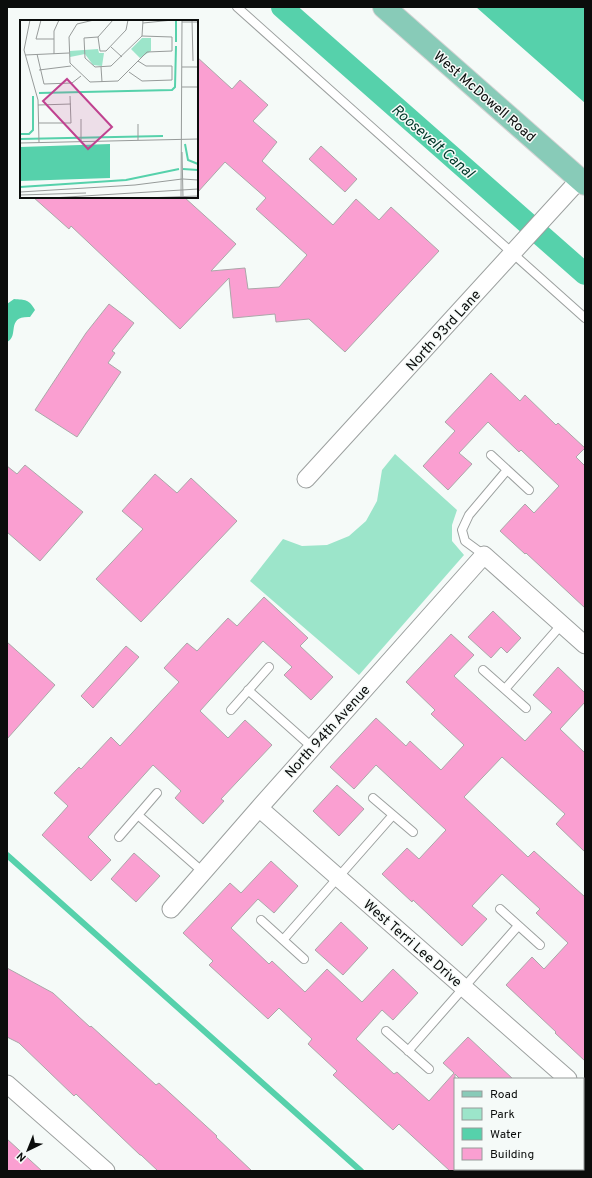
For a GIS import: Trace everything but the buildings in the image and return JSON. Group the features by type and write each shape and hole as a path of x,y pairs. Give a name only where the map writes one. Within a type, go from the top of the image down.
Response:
{"main road":[{"name":"West McDowell Road","path":"384,7 582,182"}],"street":[{"name":"North 93rd Lane","path":"306,480 546,216 582,182"},
{"path":"484,555 562,624 583,639"},
{"name":"North 94th Avenue","path":"171,909 484,555"},
{"name":"West Terri Lee Drive","path":"259,808 567,1078"},
{"path":"7,1084 106,1171"}],"lane":[{"path":"237,7 516,250 585,318"},
{"path":"491,455 529,490"},
{"path":"484,555 465,541 462,530 468,514 507,470"},
{"path":"505,689 562,624"},
{"path":"231,710 269,667"},
{"path":"483,670 526,708"},
{"path":"248,690 313,748"},
{"path":"119,837 157,793"},
{"path":"373,798 413,832"},
{"path":"138,814 203,872"},
{"path":"283,940 393,815"},
{"path":"500,909 540,945"},
{"path":"261,920 304,959"},
{"path":"408,1051 518,926"},
{"path":"386,1031 429,1069"}],"green space":[{"path":"395,454 457,510 452,525 452,541 464,555 359,675 250,581 283,539 302,546 327,545 349,536 366,521 377,501 382,470"}],"water":[{"path":"476,7 585,7 585,103"},
{"path":"14,299 26,301 31,304 35,310 30,317 22,318 15,323 13,335 7,342 7,304"}],"waterway":[{"name":"Roosevelt Canal","path":"282,7 585,274"},
{"path":"7,855 361,1171"}]}
